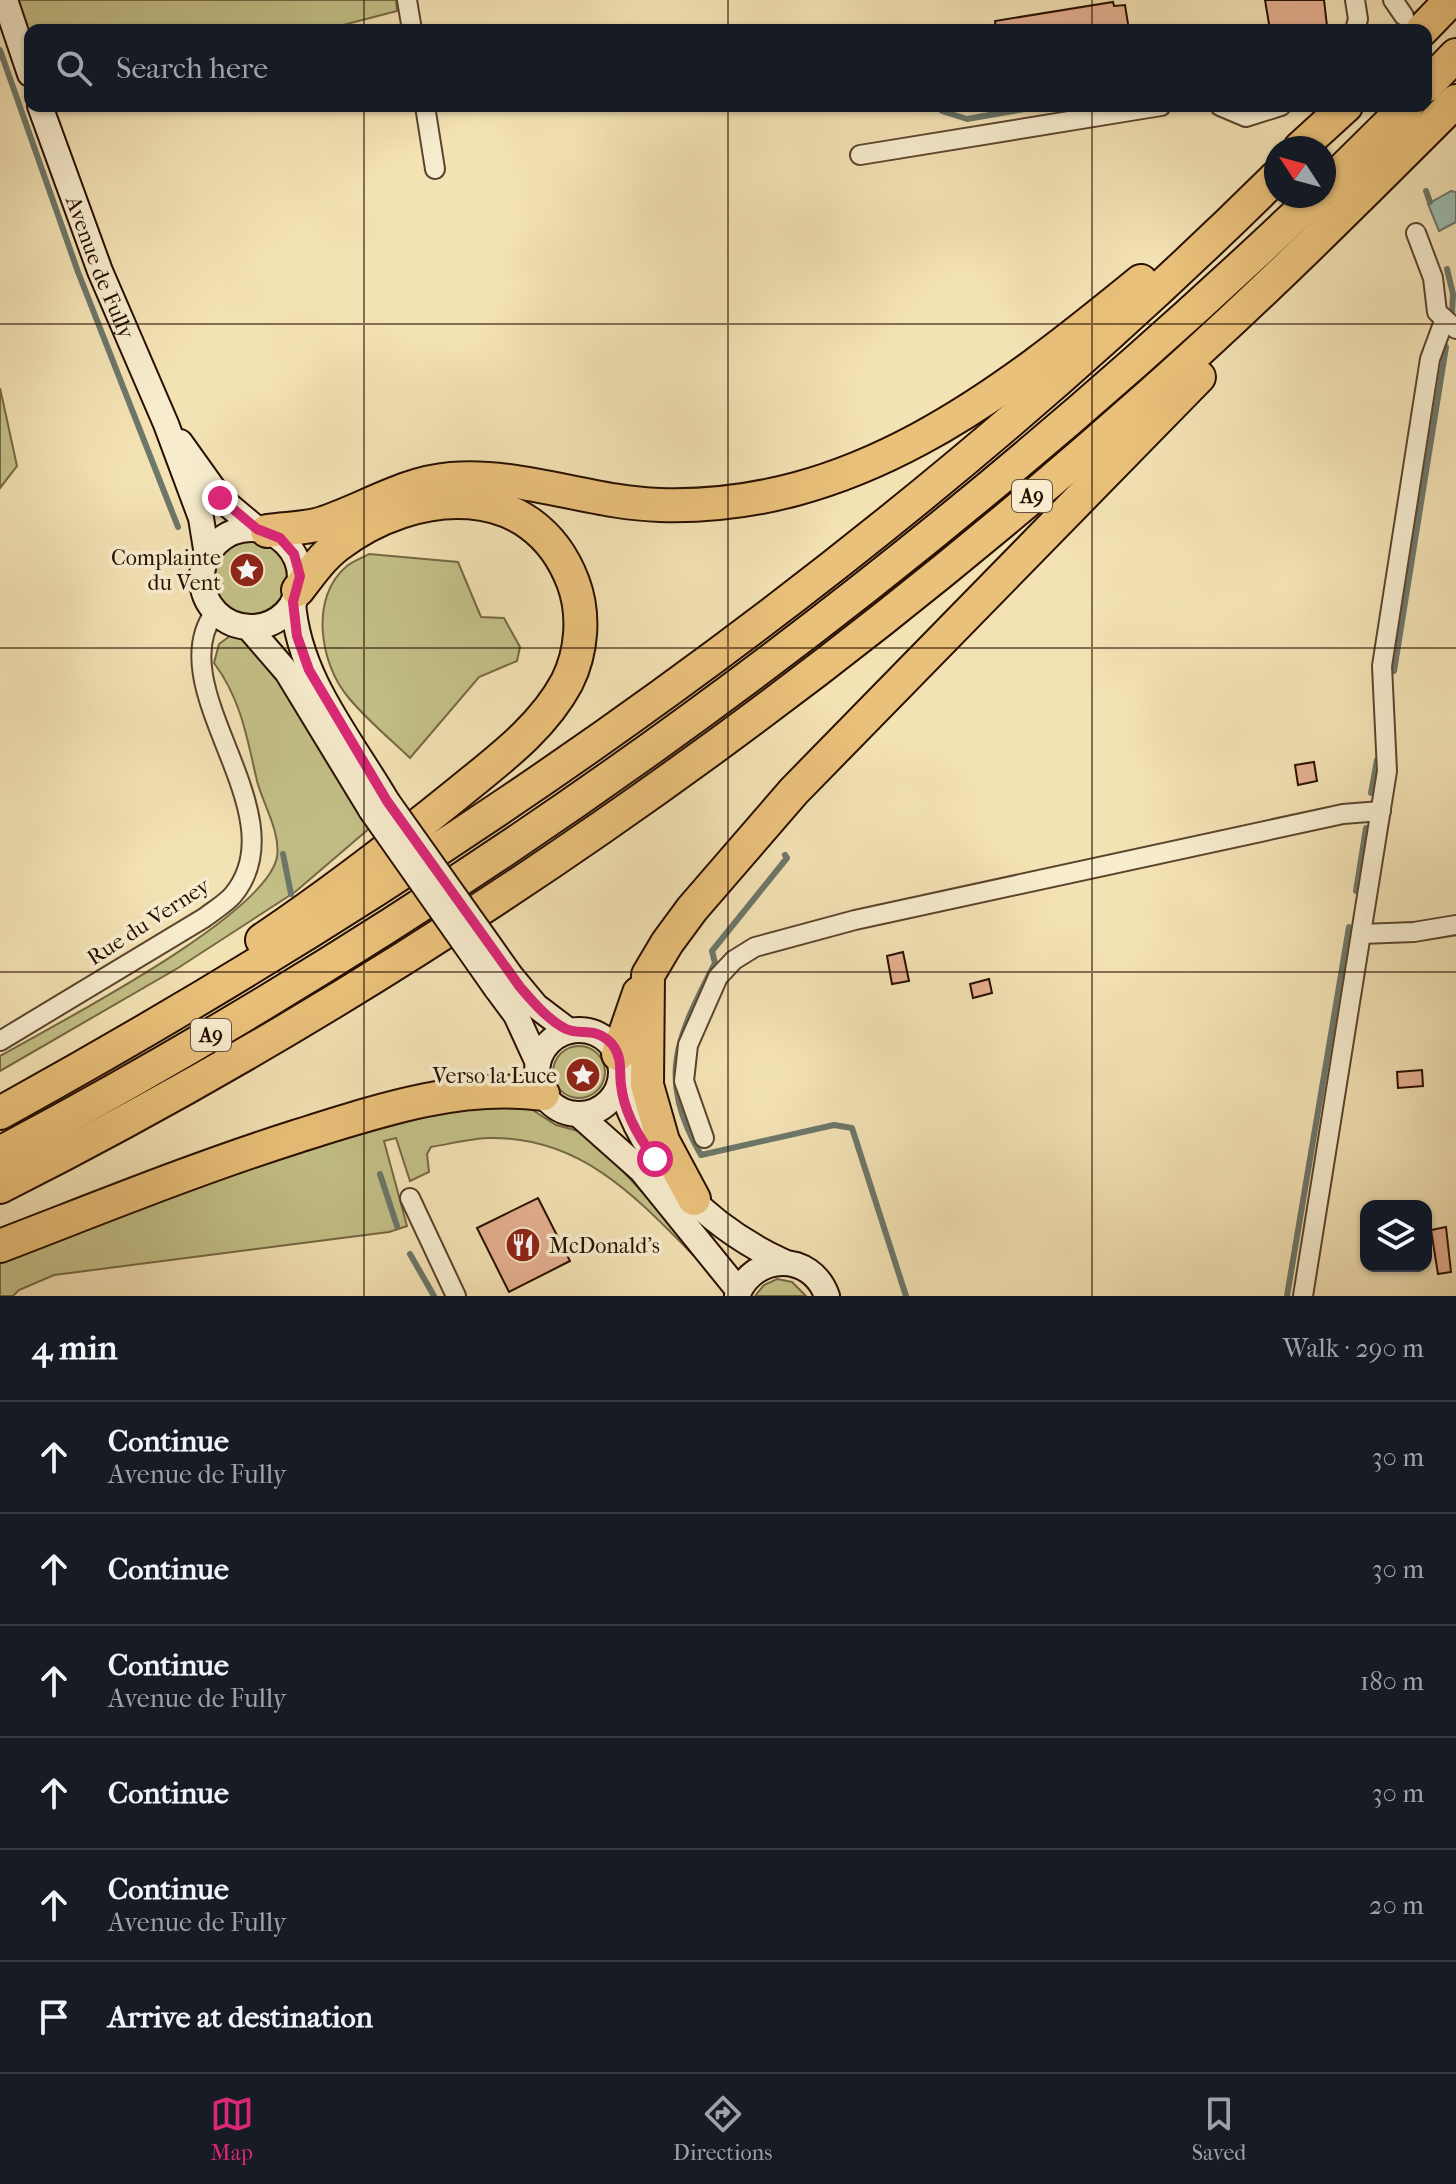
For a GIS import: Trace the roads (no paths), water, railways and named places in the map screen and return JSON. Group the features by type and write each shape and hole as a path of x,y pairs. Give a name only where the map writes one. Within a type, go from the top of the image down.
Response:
{"highway":[{"path":"1406,15 1451,0"},
{"path":"1432,80 1456,55"},
{"path":"619,1068 633,1006 648,975 692,909 786,800 1106,474 1456,103"},
{"name":"A9","path":"0,1187 151,1108 394,962 570,847 798,685 974,544 1154,391 1456,103"},
{"path":"1315,136 1341,112"},
{"path":"1336,176 1401,112"},
{"path":"262,530 317,525 415,485 453,479 497,480 605,500 683,506 762,497 846,475 911,445 996,391 1122,297 1264,178"},
{"path":"0,1113 284,950 469,830 674,687 833,567 1025,411 1180,271 1264,189"},
{"name":"A9","path":"0,1153 181,1053 345,955 500,854 676,733 850,601 1006,475 1174,329 1303,208"},
{"path":"0,1113 272,933 440,807 514,746 538,721 566,684 578,650 580,627 577,595 559,554 519,517 478,502 440,502 381,519 330,551 296,596"},
{"path":"648,975 647,1085 663,1141 694,1199"},
{"path":"0,1246 234,1157 353,1118 541,1078"}],"main road":[{"path":"5,0 24,56"},
{"name":"Avenue de Fully","path":"42,112 100,271 166,424 201,518 207,555"},
{"name":"Avenue de Fully","path":"166,424 220,498 262,530"},
{"path":"296,596 274,621 248,627 230,623 215,612 205,597 201,580 207,555 228,534 262,530 285,543 294,554 299,568 297,636 309,670 379,806"},
{"path":"248,627 287,672 504,982 541,1078 556,1107 578,1114 641,1170 738,1293 757,1269 784,1262"},
{"path":"504,982 569,1031"},
{"path":"541,1078 551,1040 569,1031 588,1030 601,1035 619,1068 641,1140 694,1199 740,1239 784,1262 809,1270 827,1296"},
{"path":"578,1114 604,1106 619,1068"}],"street":[{"path":"407,0 411,24"},
{"path":"1355,0 1357,24"},
{"path":"426,112 435,169"},
{"path":"860,155 1124,112"},
{"path":"1234,112 1246,117 1262,112"},
{"path":"1303,1296 1388,756 1382,684 1388,620 1430,359 1450,325 1437,312 1433,278 1416,233"},
{"name":"Rue du Verney","path":"0,1041 204,918 233,895 247,869 251,842 249,814 212,704 203,660 204,631 215,612"},
{"path":"704,1138 684,1081 688,1045 718,977 734,960 755,947 855,920 1343,814 1381,811"},
{"path":"1361,934 1414,932 1456,925"},
{"path":"410,1198 456,1296"}],"water":[{"path":"1451,191 1456,192 1456,222 1439,231 1428,204"}],"waterway":[{"path":"0,50 78,272 178,527"},
{"path":"945,112 967,119 1007,112"},
{"path":"1426,191 1430,202"},
{"path":"1447,269 1453,294 1452,315"},
{"path":"1394,671 1446,347"},
{"path":"1371,793 1377,760"},
{"path":"1356,891 1366,828"},
{"path":"283,854 291,894"},
{"path":"785,855 787,858 712,951 715,963 690,1014 677,1058 679,1102 701,1155 834,1125 852,1128 906,1296"},
{"path":"1287,1296 1349,927"},
{"path":"380,1174 397,1226"},
{"path":"410,1254 434,1296"}],"place":[{"name":"Complainte du Vent","path":"247,570"},
{"name":"Verso la Luce","path":"583,1075"},
{"name":"McDonald's","path":"523,1245"}]}
